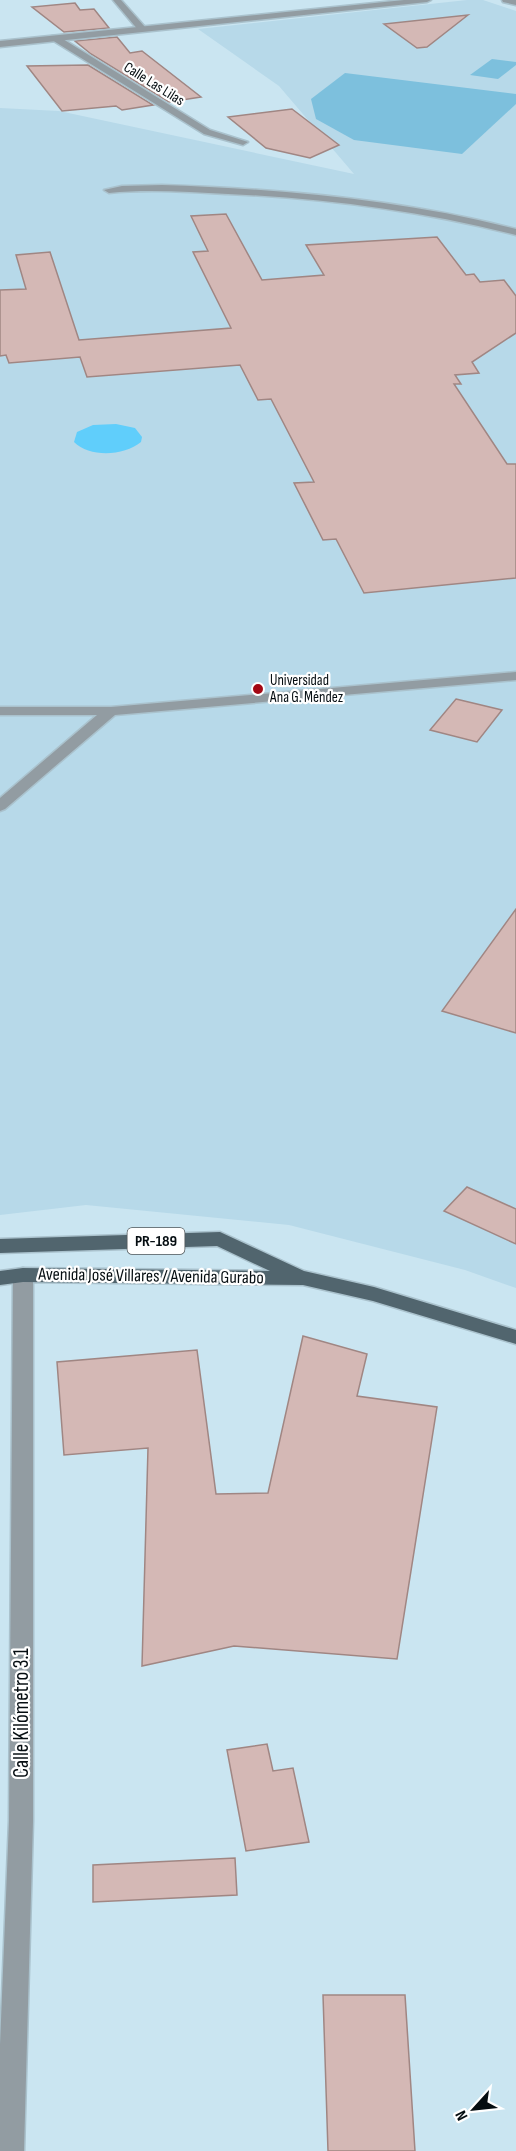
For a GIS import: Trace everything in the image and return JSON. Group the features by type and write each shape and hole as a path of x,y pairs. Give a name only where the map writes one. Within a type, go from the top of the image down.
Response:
{"main road":[{"name":"Avenida José Villares / Avenida Gurabo","path":"0,1246 220,1239 303,1278"},
{"name":"Avenida José Villares / Avenida Gurabo","path":"12,1276 303,1278 374,1294 516,1337"}],"street":[{"path":"117,0 142,29"},
{"path":"0,44 427,0"},
{"path":"506,0 516,3"},
{"name":"Calle Las Lilas","path":"56,38 207,132 243,142"},
{"path":"109,190 151,188 262,192 383,204 477,221 516,232"},
{"path":"0,711 111,711 516,676"},
{"path":"0,806 111,711"},
{"name":"Calle Kilómetro 3.1","path":"10,2151 21,1821 12,1276"}],"shaded area":[{"name":"Universidad Ana G. Méndez","path":"483,0 516,11 516,1288 465,1270 289,1225 86,1205 0,1215 0,108 59,111 354,174 279,86 198,29"},
{"path":"492,59 516,62 516,65 498,79 470,75"},
{"path":"345,73 516,94 516,104 462,154 354,140 316,119 311,99"},
{"path":"116,424 135,428 142,437 141,442 126,450 98,453 89,451 74,442 77,432 93,425"}],"building":[{"path":"75,3 80,10 94,9 109,28 64,32 32,7"},
{"path":"468,15 427,47 417,48 384,24"},
{"path":"117,37 130,53 142,51 201,97 169,102 91,54 75,41"},
{"path":"88,65 153,105 122,110 116,106 62,111 27,66"},
{"path":"292,109 339,145 310,158 266,148 228,117"},
{"path":"226,214 262,280 324,275 306,245 437,237 466,275 474,274 480,282 504,280 516,296 516,333 472,362 479,373 455,375 461,384 454,384 507,464 516,464 516,578 364,593 336,539 323,540 294,483 314,482 271,399 258,400 240,365 87,377 80,357 9,363 6,355 0,356 0,290 26,289 16,255 50,252 79,340 231,328 193,252 208,251 191,216"},
{"path":"456,699 502,710 477,742 430,730"},
{"path":"516,909 516,1033 442,1011"},
{"path":"467,1187 516,1209 516,1244 444,1211"},
{"path":"303,1336 367,1354 357,1396 437,1407 397,1659 234,1646 142,1666 148,1448 64,1455 57,1362 197,1350 216,1494 268,1493"},
{"path":"267,1744 273,1771 293,1768 309,1842 246,1851 227,1750"},
{"path":"235,1858 237,1895 93,1902 93,1865"},
{"path":"323,1995 405,1995 415,2151 328,2151"}],"place":[{"name":"Universidad Ana G. Méndez","path":"258,689"}]}
